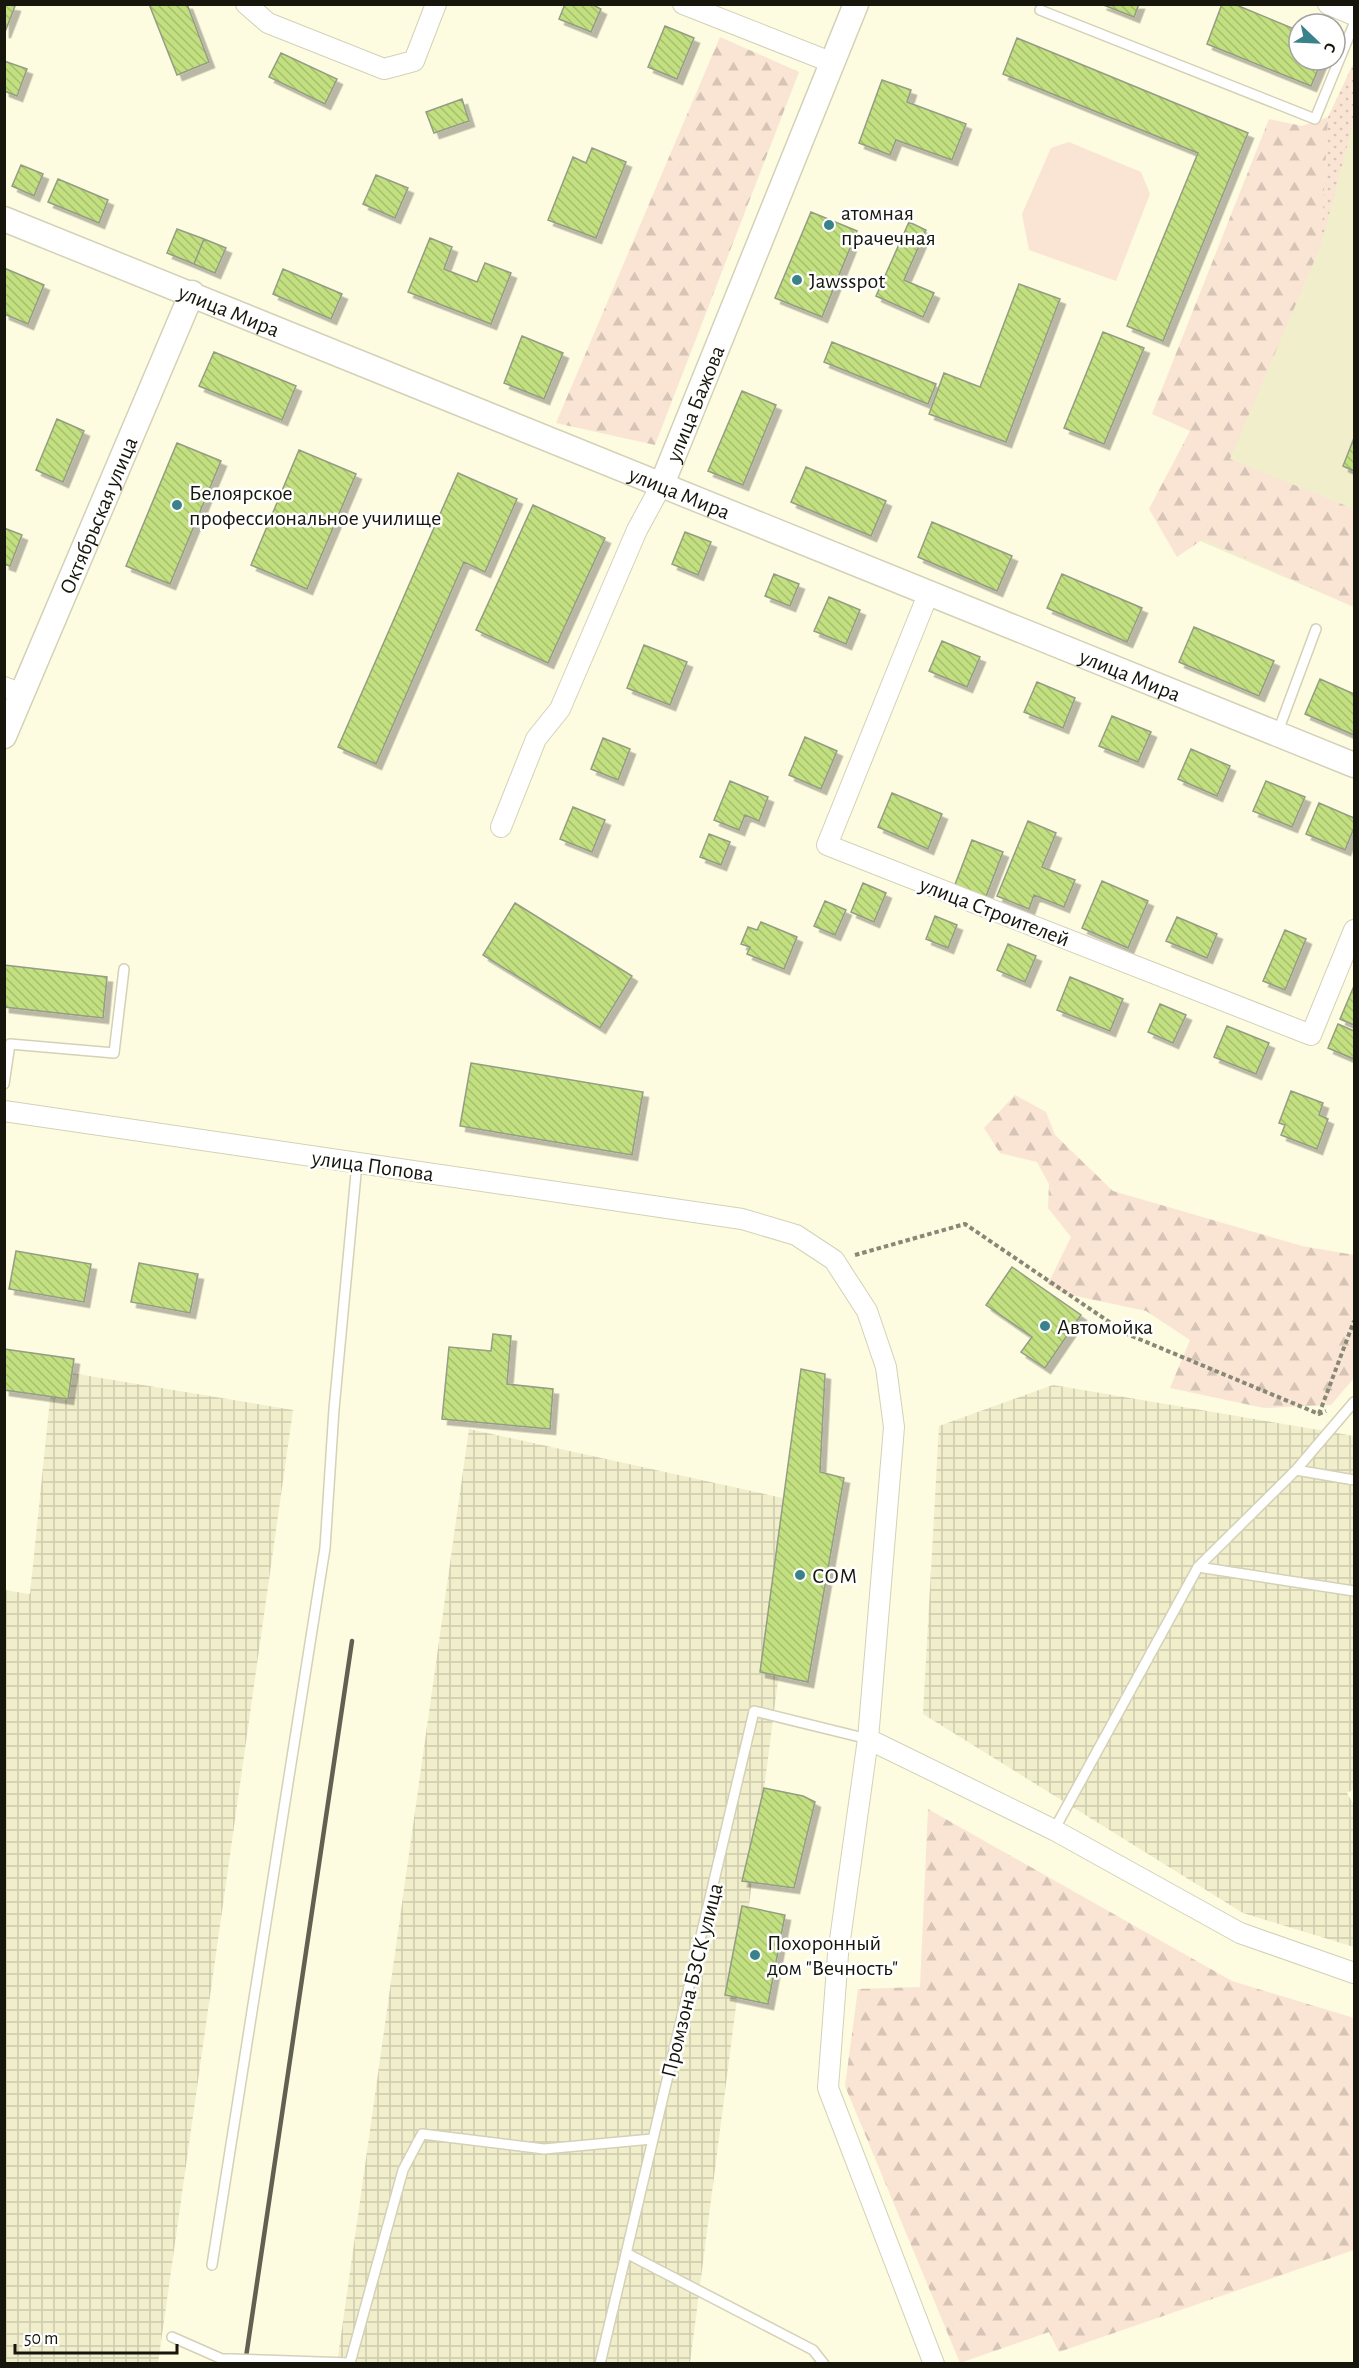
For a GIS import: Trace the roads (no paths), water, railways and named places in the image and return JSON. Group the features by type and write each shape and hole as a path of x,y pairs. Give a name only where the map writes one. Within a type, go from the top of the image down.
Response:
{"street":[{"path":"246,4 268,23 384,69 414,61 436,4"},
{"path":"683,4 833,63"},
{"name":"улица Бажова","path":"501,827 536,739 561,709 637,530 662,484 856,4"},
{"path":"1328,4 1354,15"},
{"name":"улица Мира","path":"4,219 192,293 1354,765"},
{"name":"Октябрьская улица","path":"4,736 13,691 192,293"},
{"name":"улица Строителей","path":"929,592 826,845 1311,1035 1354,930"},
{"name":"улица Попова","path":"4,1111 742,1220 796,1235 834,1260 867,1311 886,1367 894,1427 868,1739"},
{"path":"934,2364 828,2088 838,1954 868,1739 1054,1830 1240,1934 1354,1973"}],"lane":[{"path":"1040,10 1315,118 1354,24"},
{"path":"1277,734 1316,629"},
{"path":"4,1084 10,1044 114,1053 124,969"},
{"path":"212,2265 325,1548 334,1409 357,1163"},
{"path":"1054,1830 1198,1567 1296,1470 1354,1402"},
{"path":"1296,1470 1354,1480"},
{"path":"1198,1567 1354,1591"},
{"name":"Промзона БЗСК улица","path":"600,2364 754,1711 868,1739"},
{"path":"171,2337 222,2359 350,2363 403,2170 422,2134 544,2149 652,2139"},
{"path":"626,2253 813,2350 824,2364"}],"railway":[{"path":"245,2364 352,1641"}],"place":[{"name":"атомная прачечная","path":"829,225"},
{"name":"Jawsspot","path":"797,280"},
{"name":"Белоярское профессиональное училище","path":"177,505"},
{"name":"Автомойка","path":"1045,1326"},
{"name":"СОМ","path":"800,1575"},
{"name":"Похоронный дом \"Вечность\"","path":"755,1955"}]}
